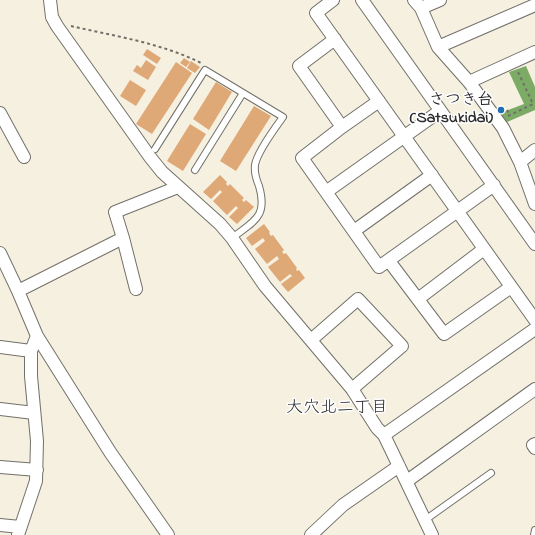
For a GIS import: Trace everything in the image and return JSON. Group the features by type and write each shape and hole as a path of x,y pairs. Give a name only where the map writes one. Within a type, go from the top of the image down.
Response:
{"street":[{"path":"50,0 52,17 57,26 150,157 178,188 220,224 232,238 265,286 352,389 377,428 384,435 432,535"},
{"path":"333,0 316,13 535,320"},
{"path":"362,0 535,244"},
{"path":"440,0 417,4 438,47 469,82 503,128 520,162 535,204"},
{"path":"438,47 535,5"},
{"path":"336,39 299,66 342,127"},
{"path":"469,82 535,52"},
{"path":"379,101 302,158 379,267 494,185"},
{"path":"326,192 440,111"},
{"path":"0,113 24,157"},
{"path":"520,162 535,150"},
{"path":"354,231 432,175"},
{"path":"136,290 115,212 178,188"},
{"path":"18,291 123,238"},
{"path":"418,299 484,249"},
{"path":"0,253 3,269 18,291 37,336 110,452 168,535"},
{"path":"389,261 444,334 511,287"},
{"path":"312,340 358,299 402,346 352,389"},
{"path":"384,435 535,329"},
{"path":"0,525 19,531 36,481 38,441 31,376 31,351 37,336"},
{"path":"0,347 31,351"},
{"path":"407,482 535,389"},
{"path":"0,409 34,413"},
{"path":"535,444 533,445 535,448"},
{"path":"0,466 37,470"},
{"path":"311,535 343,505 399,466"}],"lane":[{"path":"156,149 205,70 283,117 258,156 255,164 254,172 262,201 261,210 256,220 232,238"},
{"path":"195,170 243,93"},
{"path":"425,520 492,473"},
{"path":"534,535 535,530"}],"path":[{"path":"66,25 156,46 190,57 202,64 205,70"},
{"path":"504,118 533,104 516,70"},
{"path":"508,110 510,116"}],"green space":[{"path":"526,66 535,87 535,110 500,125 495,115 524,104 509,72"}],"building":[{"path":"147,49 161,58 157,64 143,55"},
{"path":"184,58 190,62 186,67 180,63"},
{"path":"146,60 156,67 148,80 133,71 137,65 141,68"},
{"path":"191,61 200,67 195,73 187,68"},
{"path":"176,62 192,73 152,134 136,124"},
{"path":"130,80 146,90 136,106 120,96"},
{"path":"216,82 232,92 209,130 193,119"},
{"path":"254,106 271,116 236,171 220,161"},
{"path":"190,124 206,134 183,171 167,161"},
{"path":"220,175 227,182 226,184 228,186 230,184 244,198 242,200 244,202 246,200 254,207 237,224 229,217 238,208 236,206 227,215 213,201 222,192 220,190 211,199 203,192"},
{"path":"264,224 271,236 273,235 284,250 282,252 284,254 286,253 297,268 297,271 299,270 305,278 288,292 281,284 292,276 290,274 280,282 268,267 279,259 277,256 267,264 255,249 265,241 263,238 252,246 246,238"}],"place":[{"name":"さつき台 (Satsukidai)","path":"501,110"}],"district":[{"name":"大穴北二丁目","path":"337,409"}]}
